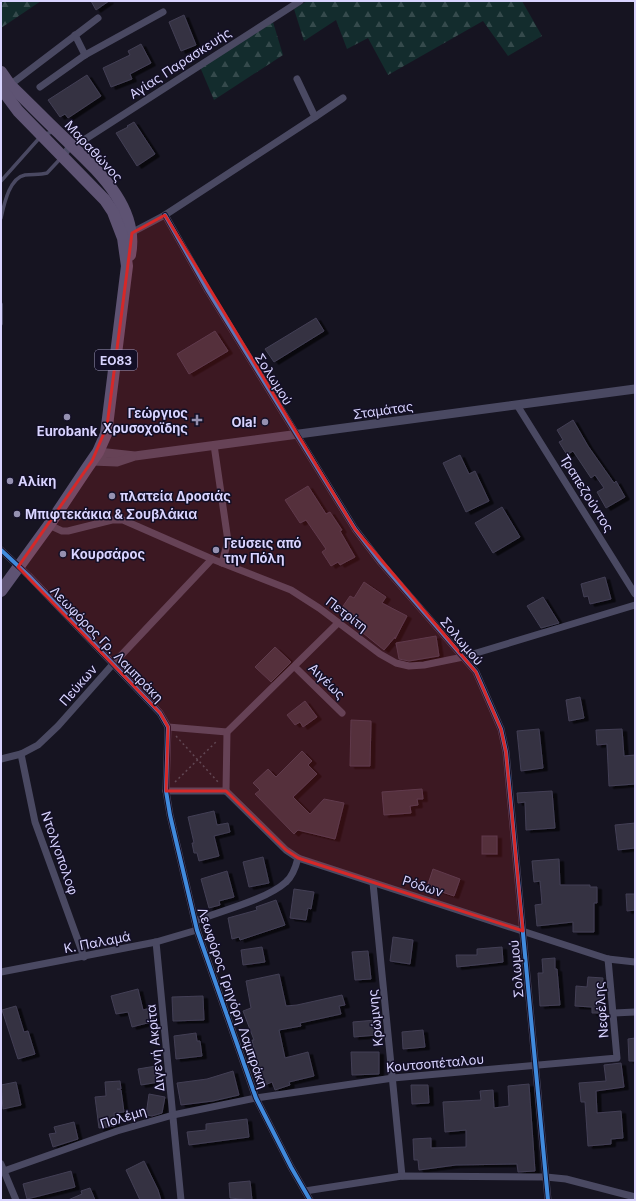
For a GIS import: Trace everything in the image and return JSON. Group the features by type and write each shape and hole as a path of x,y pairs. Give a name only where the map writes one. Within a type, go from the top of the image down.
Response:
{"main road":[{"name":"Μαραθώνος","path":"1,72 5,86 18,111 105,200 128,235"},
{"name":"Μαραθώνος","path":"5,86 73,147 102,178 124,209 128,235 127,266 106,434 95,457 49,525 18,567"},
{"name":"ΕΟ83","path":"1,591 18,567"}],"street":[{"name":"Αγίας Παρασκευής","path":"63,156 68,149 300,1"},
{"path":"40,87 86,56 163,12"},
{"path":"5,86 98,18"},
{"path":"75,35 86,56"},
{"path":"297,79 315,117"},
{"path":"128,235 165,215 344,98"},
{"path":"46,139 60,147 73,147"},
{"name":"Σολωμού","path":"165,215 212,298 355,529 381,563 476,672 492,705 501,729 506,752 548,1200"},
{"name":"Σταμάτας","path":"95,457 135,456 635,389"},
{"name":"Τραπεζούντος","path":"517,405 635,594"},
{"path":"214,445 228,542 222,563"},
{"name":"Πετρίτη","path":"49,525 62,531 68,531 112,520 123,520 212,560 291,590 319,608 396,664 424,666 463,657 635,605"},
{"name":"Λεωφόρος Γρ. Λαμπράκη","path":"1,550 160,713 168,727"},
{"name":"Πεύκων","path":"1,760 22,754 38,745 58,726 113,664 212,560"},
{"path":"227,732 168,727 166,790 226,791 227,732 338,623"},
{"name":"Αιγέως","path":"295,666 342,713"},
{"name":"Ντολγοπολοφ","path":"22,754 35,822 84,957"},
{"name":"Λεωφόρος Γρηγόρη Λαμπράκη","path":"166,790 170,814 197,930 256,1098 291,1167 310,1200"},
{"name":"Ρόδων","path":"226,791 286,850 298,858 608,959 635,962"},
{"path":"195,921 228,910 269,892 286,882 295,870 298,858"},
{"name":"Κρώμνης","path":"373,882 402,1176"},
{"name":"Κ. Παλαμά","path":"1,972 156,942 197,930"},
{"name":"Διγενή Ακρίτα","path":"156,942 181,1200"},
{"name":"Νεφέλης","path":"608,959 617,1058"},
{"path":"614,1013 635,1012"},
{"name":"Κουτσοπέταλου","path":"256,1098 393,1078 535,1067 617,1058"},
{"name":"Πολέμη","path":"2,1171 116,1131 173,1115 256,1098"},
{"path":"1,1164 2,1171 16,1200"},
{"path":"306,1191 402,1176 546,1177 566,1179 635,1197"}],"lane":[{"path":"1,181 46,139 51,131 60,135"},
{"path":"1,218 6,198 15,182 21,176 47,173 63,156"},
{"path":"1,304 1,324"}],"path":[{"path":"168,727 226,791"},
{"path":"166,790 227,732"}],"highlighted area":[{"path":"165,215 355,529 476,672 501,729 506,752 523,931 298,858 286,850 226,791 166,791 168,727 160,713 18,567 92,461 107,426 132,233"}],"green space":[{"path":"1,1 41,1 1,28"},
{"path":"307,1 522,1 542,36 508,56 483,21 388,75 368,38 347,49 336,20 304,41 294,9"},
{"path":"273,22 283,55 214,100 200,67"}],"building":[{"path":"91,1 109,1 96,10"},
{"path":"184,15 196,45 181,51 169,22"},
{"path":"141,44 151,63 130,74 132,79 111,87 103,68 130,55 128,51"},
{"path":"87,75 101,96 68,118 65,114 60,117 48,100"},
{"path":"134,122 155,154 137,166 116,133"},
{"path":"316,318 324,331 274,362 265,349"},
{"path":"215,331 228,351 189,374 177,354"},
{"path":"573,420 588,446 614,483 616,481 625,497 606,508 597,492 604,488 595,475 591,478 573,451 567,455 559,442 563,440 557,430"},
{"path":"460,455 469,474 475,471 489,501 466,512 443,463"},
{"path":"308,486 326,514 330,512 342,530 340,531 355,557 340,565 338,562 331,566 322,552 326,549 306,520 300,523 285,500"},
{"path":"502,507 520,537 493,553 475,523"},
{"path":"605,577 611,599 590,604 588,596 584,597 581,584"},
{"path":"364,582 386,597 382,603 407,616 395,639 395,637 384,650 363,633 365,630 339,612 350,596 354,598"},
{"path":"543,597 559,623 541,628 527,606"},
{"path":"436,636 439,656 409,661 399,659 396,643"},
{"path":"275,647 291,662 271,682 255,667"},
{"path":"580,697 584,718 569,721 566,700"},
{"path":"305,701 317,717 303,727 300,722 295,725 287,715"},
{"path":"351,720 371,721 370,766 350,766"},
{"path":"539,729 543,768 521,771 517,731"},
{"path":"622,729 624,756 635,755 635,784 609,786 607,744 597,745 596,730"},
{"path":"302,751 312,761 308,765 317,774 293,797 310,814 324,799 344,803 335,839 298,830 294,834 255,794 260,790 253,783 268,769 276,777"},
{"path":"422,789 423,799 417,799 418,805 410,806 411,813 384,815 382,792"},
{"path":"552,791 555,828 526,830 525,802 518,803 517,793"},
{"path":"214,811 217,825 228,823 230,832 214,836 219,856 199,861 197,853 194,853 192,843 194,843 188,817"},
{"path":"635,823 635,848 618,850 615,825"},
{"path":"482,836 497,836 497,854 482,854"},
{"path":"263,857 269,883 249,887 243,862"},
{"path":"559,859 560,885 590,885 590,887 597,887 597,903 594,903 594,932 573,932 573,922 537,926 535,905 542,904 540,881 534,882 532,861"},
{"path":"433,869 460,879 454,896 427,887"},
{"path":"227,871 234,897 219,901 220,905 209,908 201,879"},
{"path":"294,889 314,892 311,909 308,908 306,920 290,918"},
{"path":"626,894 635,894 635,910 627,911"},
{"path":"276,900 285,925 240,940 239,937 232,939 228,918 257,910 256,907"},
{"path":"393,937 413,940 410,964 390,961"},
{"path":"262,947 265,962 243,965 241,950"},
{"path":"502,947 503,962 457,967 456,955 477,955 477,949"},
{"path":"368,951 371,979 355,980 352,952"},
{"path":"555,958 560,1005 540,1006 538,973 543,973 542,959"},
{"path":"279,974 286,1006 342,995 345,1005 339,1006 341,1014 300,1023 301,1026 279,1030 285,1058 308,1052 314,1076 289,1082 290,1085 275,1090 272,1082 265,1085 257,1064 252,1040 254,1040 243,1011 251,1008 246,981"},
{"path":"588,977 603,978 600,1013 592,1013 592,1007 575,1006 576,986 587,987"},
{"path":"138,989 143,1010 151,1008 155,1021 132,1027 128,1012 116,1014 111,996"},
{"path":"203,996 204,1020 173,1021 172,997"},
{"path":"16,1006 24,1032 28,1031 35,1054 18,1059 2,1010"},
{"path":"376,1020 377,1035 354,1037 353,1022"},
{"path":"423,1030 425,1047 403,1049 402,1032"},
{"path":"196,1033 197,1041 200,1041 202,1056 176,1059 174,1036"},
{"path":"635,1038 635,1061 629,1061 628,1039"},
{"path":"351,1052 379,1052 379,1074 352,1075"},
{"path":"621,1063 624,1087 596,1091 597,1113 621,1111 623,1138 611,1139 611,1144 588,1146 585,1102 581,1102 579,1083 606,1081 604,1065"},
{"path":"156,1066 159,1082 141,1085 138,1069"},
{"path":"233,1071 239,1095 213,1101 181,1105 177,1083 207,1079"},
{"path":"120,1081 121,1089 117,1089 121,1090 124,1112 114,1113 115,1126 99,1128 95,1097 106,1096 105,1082"},
{"path":"16,1082 21,1105 3,1109 1,1085"},
{"path":"529,1084 535,1171 518,1172 517,1164 456,1165 419,1170 418,1160 414,1160 413,1139 431,1138 431,1148 466,1147 466,1130 445,1132 443,1102 481,1100 480,1091 493,1090 494,1108 509,1106 508,1086"},
{"path":"411,1085 428,1085 429,1103 412,1104"},
{"path":"149,1094 165,1097 162,1113 152,1116 146,1115"},
{"path":"247,1119 249,1137 189,1145 187,1132 206,1130 206,1124"},
{"path":"74,1122 78,1139 53,1147 49,1134 56,1133 54,1127"},
{"path":"144,1161 158,1190 161,1200 140,1200 126,1170"},
{"path":"71,1171 75,1187 27,1199 23,1184"},
{"path":"250,1181 252,1200 230,1198 229,1183"},
{"path":"90,1188 95,1200 68,1200 82,1194 81,1191"}],"cycle path":[{"path":"165,215 208,291 355,529 381,563 476,672 501,729 506,752 548,1200"},
{"path":"1,550 29,576 160,713 168,727 166,791 170,815 197,930 256,1098 291,1167 310,1200"}],"place":[{"name":"Eurobank","path":"67,417"},
{"name":"Γεώργιος Χρυσοχοϊδης","path":"197,420"},
{"name":"Ola!","path":"265,422"},
{"name":"Αλίκη","path":"10,481"},
{"name":"πλατεία Δροσιάς","path":"112,496"},
{"name":"Μπιφτεκάκια & Σουβλάκια","path":"17,514"},
{"name":"Γεύσεις από την Πόλη","path":"216,550"},
{"name":"Κουρσάρος","path":"63,554"}]}
